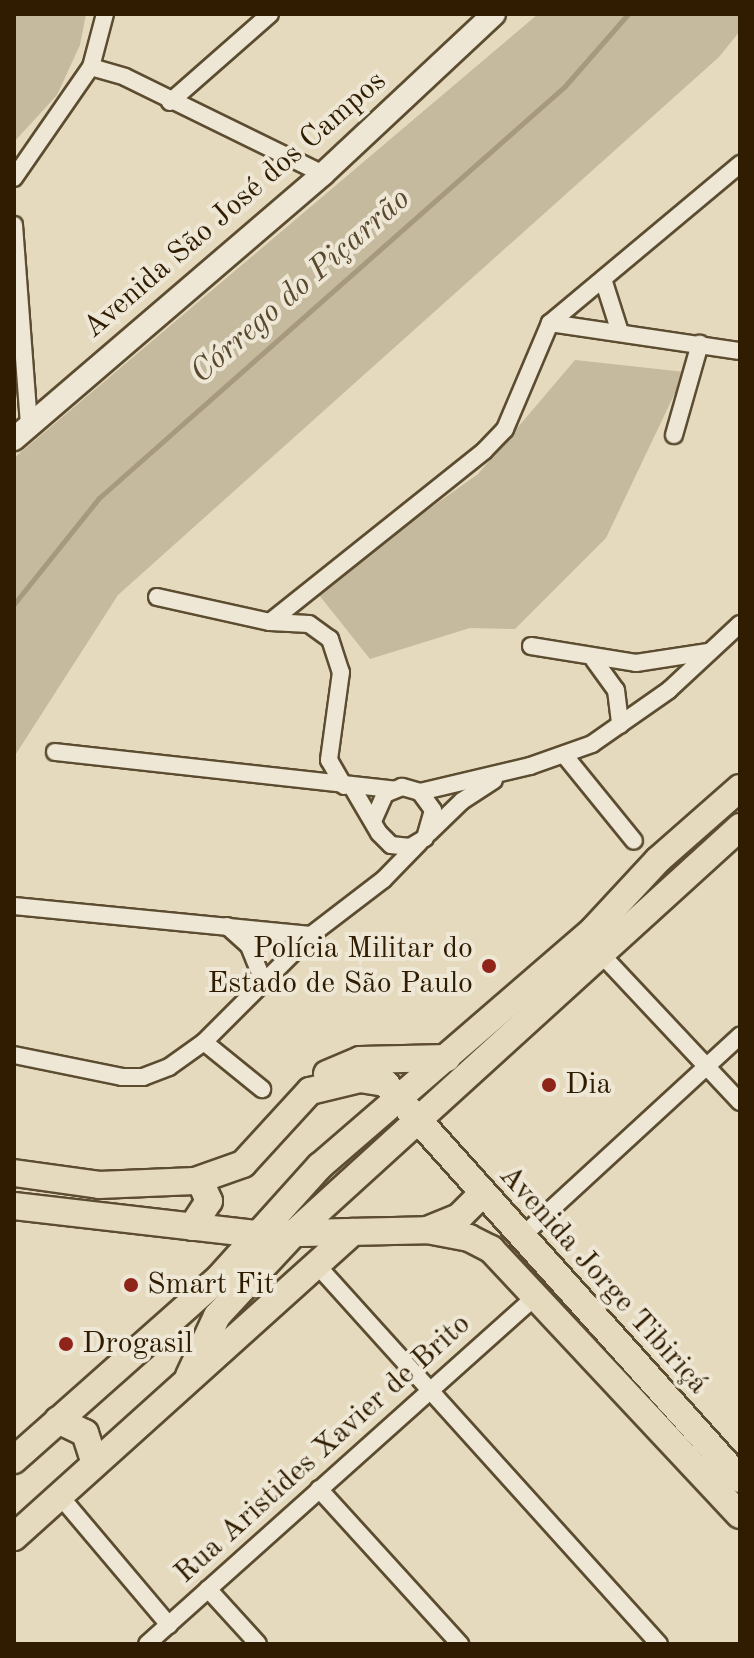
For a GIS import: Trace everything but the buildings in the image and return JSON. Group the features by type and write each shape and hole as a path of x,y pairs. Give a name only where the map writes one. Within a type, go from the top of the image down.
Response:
{"main road":[{"name":"Avenida São José dos Campos","path":"22,432 323,174 494,14"},
{"path":"14,1460 219,1278 257,1234 398,1095 447,1058 593,930 658,860 740,788"},
{"path":"189,1376 217,1316 294,1233 422,1121 740,827"},
{"path":"14,1173 99,1185 195,1181 243,1164 324,1076 360,1060 447,1058"},
{"path":"310,1091 360,1079 385,1083 398,1095"},
{"name":"Avenida Jorge Tibiriçá","path":"398,1095 480,1196 740,1479"},
{"path":"319,1212 308,1204 308,1192 373,1119"},
{"path":"195,1181 206,1190 209,1201 195,1228"},
{"path":"14,1206 257,1234 353,1232 427,1230 459,1217 480,1196"},
{"path":"195,1228 214,1245 219,1278"},
{"name":"Avenida Jorge Tibiriçá","path":"427,1230 469,1238 491,1249 740,1515"},
{"path":"14,1537 94,1461 353,1232"},
{"path":"58,1420 85,1433 94,1461"}],"street":[{"path":"14,178 91,67 105,14"},
{"path":"170,102 270,14"},
{"path":"91,67 125,77 170,102 323,174"},
{"path":"270,622 505,429 550,323 740,164"},
{"path":"14,225 22,432"},
{"path":"603,279 619,329"},
{"path":"550,323 619,329 740,351"},
{"path":"674,435 700,344"},
{"path":"157,597 270,622 309,624 330,639 341,672 329,760 306,783"},
{"path":"55,752 306,783 420,792 565,756 620,725 669,690 740,624"},
{"path":"531,646 594,660 663,662 709,652"},
{"path":"594,660 616,690 620,725"},
{"path":"565,756 634,841"},
{"path":"329,760 374,819 383,839 383,880"},
{"path":"14,1055 143,1077 169,1067 204,1042 311,935 383,880 462,801 506,773"},
{"path":"374,819 378,801 392,789"},
{"path":"420,792 433,810 424,838"},
{"path":"383,839 400,847 424,838"},
{"path":"14,906 311,935"},
{"path":"227,926 249,946 263,980"},
{"path":"601,954 740,1102"},
{"path":"520,1238 740,1036"},
{"path":"204,1042 262,1089"},
{"path":"316,1264 659,1644"},
{"name":"Rua Aristides Xavier de Brito","path":"147,1644 536,1296"},
{"path":"319,1489 460,1644"},
{"path":"60,1496 169,1625"},
{"path":"208,1589 258,1644"}],"shaded area":[{"path":"14,14 86,14 80,45 57,95 14,142"},
{"path":"538,14 740,14 740,31 719,57 118,595 14,757 14,458"},
{"path":"575,360 685,372 606,538 515,629 470,628 370,659 315,590 478,474"}],"waterway":[{"name":"Córrego do Piçarrão","path":"14,604 99,498 565,86 628,14"}],"place":[{"name":"Polícia Militar do Estado de São Paulo","path":"489,966"},
{"name":"Dia","path":"549,1085"},
{"name":"Smart Fit","path":"131,1285"},
{"name":"Drogasil","path":"66,1344"}]}
